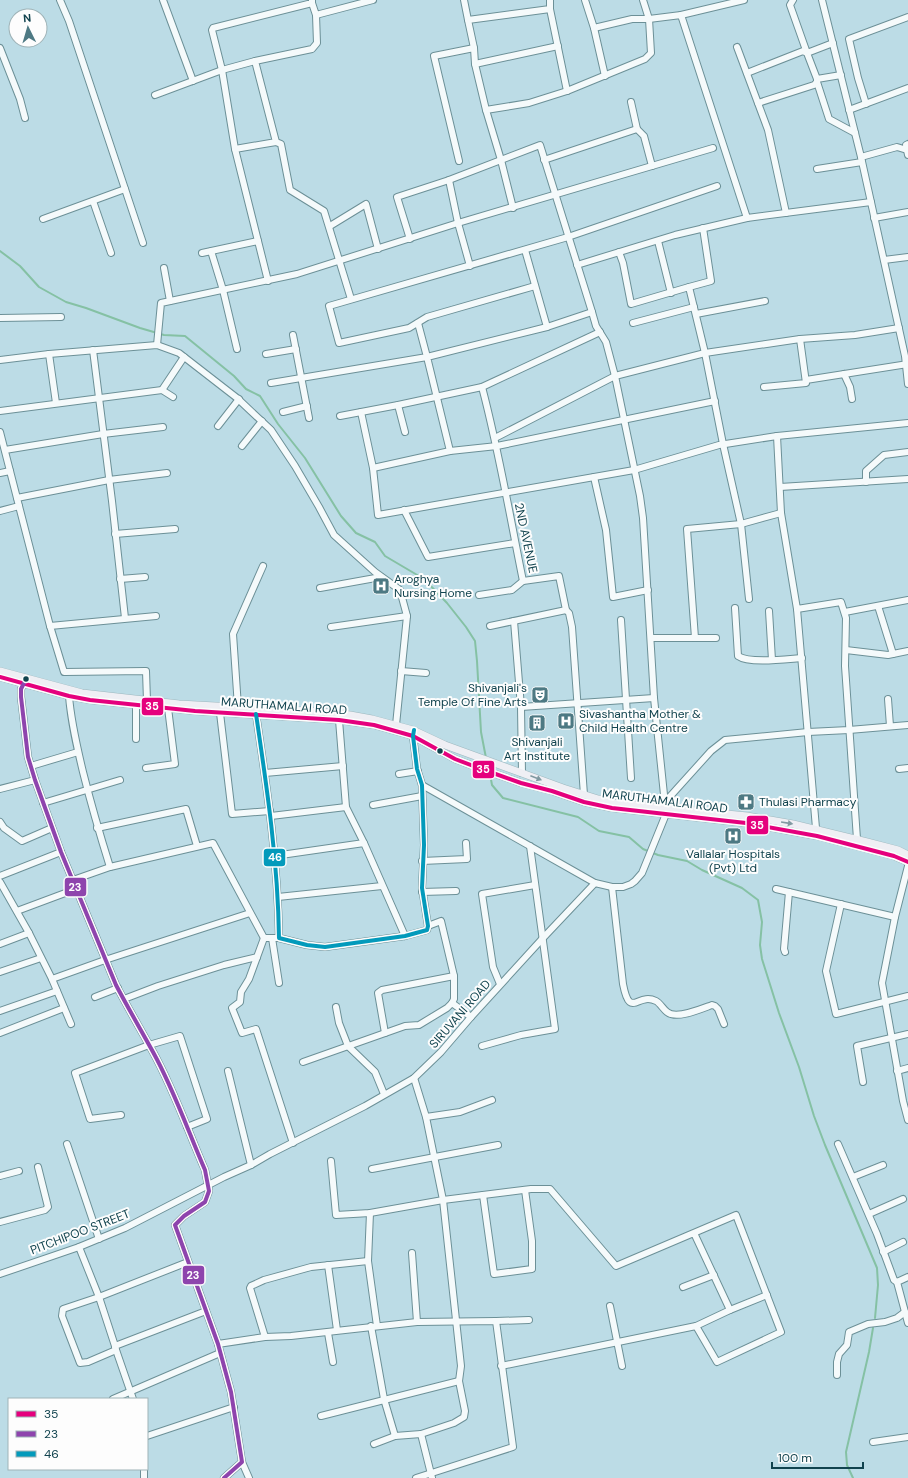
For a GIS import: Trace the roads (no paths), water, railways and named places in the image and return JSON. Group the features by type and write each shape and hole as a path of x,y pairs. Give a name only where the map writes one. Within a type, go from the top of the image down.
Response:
{"main road":[{"name":"MARUTHAMALAI ROAD","path":"0,671 69,696 90,700 168,708 339,720 414,733 435,749 465,763 500,776 584,802 612,808 665,808 817,836 894,856 908,862"},
{"name":"MARUTHAMALAI ROAD","path":"0,677 82,693 148,701 296,710 350,715 396,724 414,733 463,752 584,795 614,803 747,816 816,828 898,850 908,855"}],"street":[{"path":"60,0 69,21 143,242"},
{"path":"163,0 193,81"},
{"path":"316,15 355,3 374,0"},
{"path":"464,0 474,48 475,64 513,208"},
{"path":"550,0 550,9 567,91"},
{"path":"585,0 594,28 605,76"},
{"path":"486,110 529,103 567,91 645,59 651,53 649,19 643,0"},
{"path":"594,28 632,19 649,19 681,15 744,0"},
{"path":"793,0 790,5 817,80 829,120 855,133"},
{"path":"822,0 862,160 907,364 908,384"},
{"path":"155,95 222,70 255,61 312,49 317,43 316,15 312,1 213,28 212,30 222,70 235,149 268,281"},
{"path":"468,20 550,9"},
{"path":"681,15 748,218"},
{"path":"866,104 849,39 908,17"},
{"path":"747,73 800,51 807,53 833,43"},
{"path":"475,64 558,46"},
{"path":"737,47 768,130 786,213"},
{"path":"0,48 20,99 25,118"},
{"path":"458,161 434,56 474,48"},
{"path":"255,61 276,142"},
{"path":"758,103 814,84 817,80 841,75"},
{"path":"850,110 908,88"},
{"path":"631,102 637,129 644,136 652,166"},
{"path":"544,160 637,129"},
{"path":"235,149 276,142 281,144 290,190 324,211 330,226 351,300"},
{"path":"410,239 397,197 449,180 540,145 592,312 600,332 606,342 640,496 648,590 654,698 665,808 655,842 642,873 631,884 623,887 612,887 595,883 422,785"},
{"path":"817,169 862,160 897,147 908,150"},
{"path":"157,345 161,303 297,274 458,223 555,196 713,148"},
{"path":"449,180 458,223 470,266"},
{"path":"535,286 427,317 418,324 409,328 339,343 329,306 568,237 717,186"},
{"path":"43,219 125,189"},
{"path":"93,201 110,253"},
{"path":"577,265 703,228 748,218 871,202"},
{"path":"330,226 366,204 378,249"},
{"path":"874,218 908,212"},
{"path":"619,252 623,263 631,304 671,293 711,281 703,228"},
{"path":"202,253 258,241"},
{"path":"658,241 671,293"},
{"path":"525,250 547,327"},
{"path":"211,251 223,290 237,349"},
{"path":"884,260 908,257"},
{"path":"164,268 170,301"},
{"path":"689,287 706,353 723,444 741,524 749,599"},
{"path":"696,314 765,301"},
{"path":"633,324 694,307"},
{"path":"271,383 427,356 547,327 592,312"},
{"path":"0,318 61,318"},
{"path":"418,324 450,451"},
{"path":"495,438 614,376 706,353 800,339 855,335 899,328"},
{"path":"340,416 398,406 482,387 600,332"},
{"path":"293,335 309,418"},
{"path":"800,339 806,380"},
{"path":"0,360 49,354 157,345 179,353 239,399 271,430 320,507 334,535 381,577 400,590 407,616 396,724"},
{"path":"266,354 296,349"},
{"path":"93,350 125,618"},
{"path":"49,354 56,403"},
{"path":"162,390 184,357"},
{"path":"764,387 806,383 806,380 907,364"},
{"path":"844,374 850,387 852,399"},
{"name":"2ND AVENUE","path":"482,387 497,446 523,581 559,576 566,610 569,613 572,627 584,795"},
{"path":"0,411 162,390 173,397"},
{"path":"218,426 239,399"},
{"path":"373,468 450,451 497,446 715,402"},
{"path":"283,412 307,406"},
{"path":"398,406 405,432"},
{"path":"361,412 373,468 378,515 634,470 723,444 777,436 908,423"},
{"path":"242,446 262,421"},
{"path":"5,450 102,434 163,427"},
{"path":"0,432 50,626 64,672 146,671 148,701"},
{"path":"777,436 781,513 797,609 816,828"},
{"path":"866,482 866,471 884,455 908,452"},
{"path":"0,473 10,471"},
{"path":"17,498 109,480 166,473"},
{"path":"594,478 606,530 613,597 648,590"},
{"path":"780,487 908,479"},
{"path":"0,511 19,506"},
{"path":"404,510 428,557 515,543"},
{"path":"695,638 687,529 741,524 781,513"},
{"path":"115,534 175,529"},
{"path":"238,707 233,634 263,566"},
{"path":"120,579 145,577"},
{"path":"320,588 381,577"},
{"path":"479,596 512,590 523,581"},
{"path":"844,612 908,600"},
{"path":"797,609 841,602 846,618 849,730 857,839"},
{"path":"878,606 893,654"},
{"path":"735,608 738,656 742,659 772,660 802,658"},
{"path":"490,626 566,610"},
{"path":"769,611 772,660"},
{"path":"50,626 156,616"},
{"path":"331,627 407,616"},
{"path":"620,620 631,778"},
{"path":"514,621 521,707 522,773"},
{"path":"651,638 716,638"},
{"path":"846,650 888,655 908,651"},
{"path":"401,671 426,673"},
{"path":"25,681 21,689 21,697 28,757 52,828 105,960 127,1008 149,1045 170,1087 205,1170 209,1185 209,1191 205,1202 184,1216 175,1226 218,1344 234,1407 242,1462 249,1478"},
{"path":"69,696 70,711 78,752 97,828 110,867"},
{"path":"521,707 654,698"},
{"path":"888,699 890,726"},
{"path":"136,705 136,739"},
{"path":"146,768 175,764 168,708"},
{"path":"220,712 232,814 270,814 346,807"},
{"path":"256,714 270,814 278,897 279,938"},
{"path":"339,720 346,807 364,843 404,936"},
{"path":"665,808 711,751 725,740 908,724"},
{"path":"414,733 418,771 422,785 424,845 422,861 422,892 428,926"},
{"path":"31,766 78,752"},
{"path":"265,773 343,766"},
{"path":"899,769 908,768"},
{"path":"399,774 418,771"},
{"path":"0,789 35,780"},
{"path":"43,803 120,780"},
{"path":"374,805 422,796"},
{"path":"97,828 186,809 197,846"},
{"path":"0,822 4,828 22,841 52,828"},
{"path":"73,880 110,867 213,843 264,938 249,979 241,992 240,1002 232,1008 242,1033 256,1029 293,1142"},
{"path":"274,856 364,843"},
{"path":"422,861 467,859 466,843"},
{"path":"482,1046 521,1035 554,1029 530,846"},
{"path":"0,876 61,852"},
{"path":"908,866 895,917 882,983 897,1071 906,1100 908,1120"},
{"path":"0,882 29,933 52,979 71,1024"},
{"name":"SIRUVANI ROAD","path":"209,1185 365,1106 414,1078 441,1052 500,984 595,883"},
{"path":"500,984 493,967 482,894 535,885"},
{"path":"278,897 382,886"},
{"path":"612,887 623,984 628,1002 631,1003 648,1000 656,1001 667,1013 673,1015 681,1015 712,1005 718,1009 724,1024"},
{"path":"17,910 76,889"},
{"path":"776,890 895,917"},
{"path":"422,892 456,891"},
{"path":"785,952 784,948 789,892"},
{"path":"841,904 826,971 836,1014 908,996"},
{"path":"52,979 105,960 250,913"},
{"path":"264,938 279,938 307,945 325,947 404,936 422,932 427,930 428,926 441,921 454,976 454,999 447,1008 419,1025 405,1026 303,1062"},
{"path":"0,944 29,933"},
{"path":"272,938 279,983"},
{"path":"124,999 224,965 258,957"},
{"path":"0,972 41,958"},
{"path":"385,1033 378,993 382,990 454,976"},
{"path":"95,997 118,988"},
{"path":"0,1011 57,991"},
{"path":"452,1002 471,1017"},
{"path":"336,1007 339,1023 348,1046 375,1072 384,1094"},
{"path":"0,1032 64,1008"},
{"path":"863,1082 857,1046 908,1034"},
{"path":"121,1115 90,1119 75,1073 149,1045 180,1036 207,1119 187,1127"},
{"path":"897,1071 908,1068"},
{"path":"228,1071 251,1165"},
{"path":"374,1444 395,1436 421,1434 454,1423 464,1417 465,1411 459,1381 461,1366 443,1200 426,1117 414,1078"},
{"path":"426,1117 460,1112 492,1100"},
{"path":"67,1144 99,1238"},
{"path":"838,1144 869,1214 894,1280 897,1282 908,1323"},
{"path":"372,1169 498,1145"},
{"path":"331,1161 336,1214 370,1214 443,1200 525,1190 550,1189 616,1266 736,1215 781,1332 717,1362 696,1326"},
{"path":"853,1177 883,1165"},
{"path":"0,1222 46,1210 48,1207 38,1167"},
{"path":"0,1176 19,1171"},
{"name":"PITCHIPOO STREET","path":"0,1274 78,1247 125,1228 209,1185"},
{"path":"483,1195 494,1274 532,1269 532,1241 525,1190"},
{"path":"869,1214 903,1199"},
{"path":"370,1214 368,1260 374,1326 384,1400 395,1436"},
{"path":"694,1233 730,1310"},
{"path":"884,1252 903,1242"},
{"path":"78,1247 99,1297 133,1398"},
{"path":"412,1253 417,1322"},
{"path":"265,1337 250,1288 251,1286 264,1280 305,1269 368,1260"},
{"path":"188,1262 99,1297 63,1309 62,1316 80,1363 88,1362 115,1348 206,1311"},
{"path":"328,1265 337,1330"},
{"path":"683,1286 714,1275"},
{"path":"897,1282 908,1277"},
{"path":"501,1366 696,1326 767,1295"},
{"path":"610,1306 622,1366"},
{"path":"837,1374 837,1362 841,1352 847,1345 849,1332 868,1324 885,1322 897,1318 905,1312"},
{"path":"218,1344 265,1337 328,1333 337,1330 417,1322 529,1320"},
{"path":"416,1478 431,1476 513,1447 496,1321"},
{"path":"328,1333 333,1362"},
{"path":"115,1398 220,1353"},
{"path":"322,1416 459,1381"},
{"path":"148,1436 234,1407"},
{"path":"421,1434 431,1476"},
{"path":"873,1442 908,1437"},
{"path":"224,1478 242,1462"}],"waterway":[{"path":"0,251 20,266 39,287 66,302 164,335 185,336 234,376 246,389 260,396 278,424 305,458 341,516 356,533 375,542 385,556 424,579 447,603 475,641 481,732 486,758"},
{"path":"490,774 492,785 503,798 578,817 599,831 629,837 643,849 658,855 687,861 702,870 742,888 758,900 762,922 760,945 762,959 779,1013 825,1145 877,1268 878,1285 875,1318"},
{"path":"853,1478 847,1465 846,1452 873,1328"}],"place":[{"name":"Aroghya Nursing Home","path":"381,586"},
{"name":"Shivanjali's Temple Of Fine Arts","path":"540,695"},
{"name":"Sivashantha Mother & Child Health Centre","path":"566,721"},
{"name":"Shivanjali Art Institute","path":"537,723"},
{"name":"Thulasi Pharmacy","path":"746,802"},
{"name":"Vallalar Hospitals (Pvt) Ltd","path":"733,836"}]}
